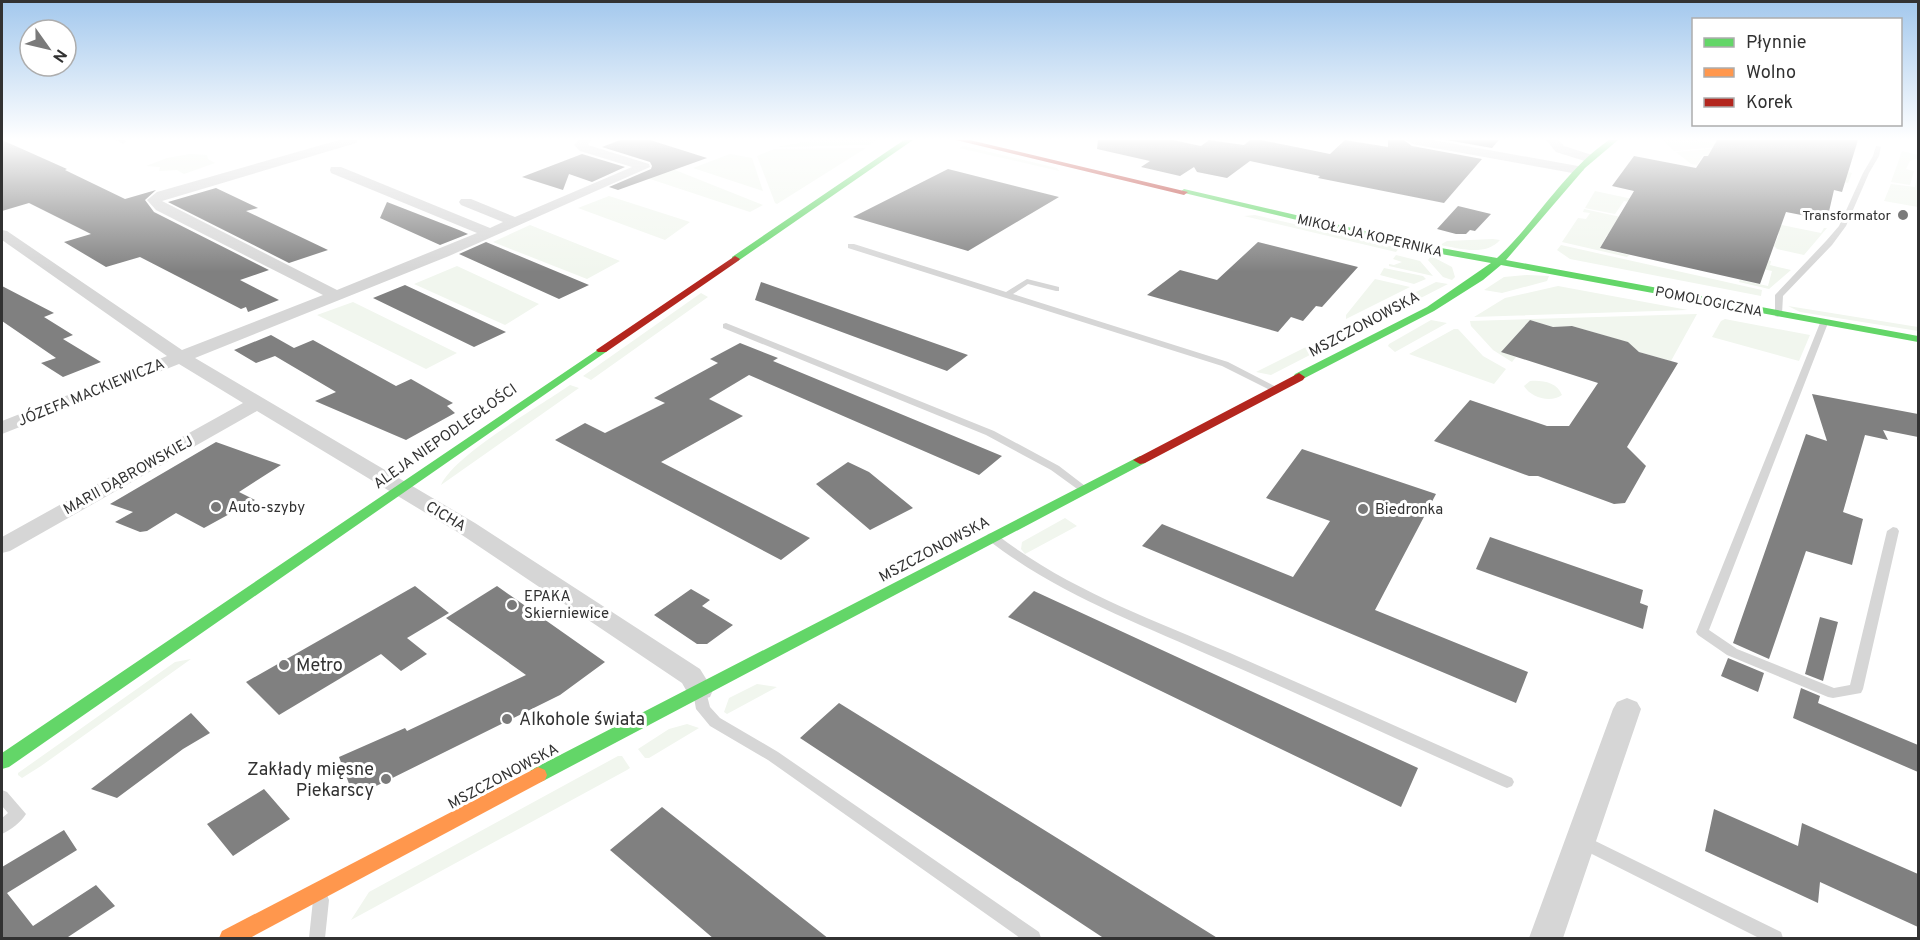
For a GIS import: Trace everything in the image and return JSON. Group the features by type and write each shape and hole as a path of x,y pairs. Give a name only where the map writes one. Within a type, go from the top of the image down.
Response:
{"street":[{"path":"200,184 162,195 154,200 161,207 337,296"},
{"path":"370,184 489,233"},
{"path":"180,357 337,296 604,184"},
{"name":"ALEJA NIEPODLEGŁOŚCI","path":"2,762 845,184"},
{"name":"MIKOŁAJA KOPERNIKA","path":"1149,184 1430,249 1500,262"},
{"name":"MSZCZONOWSKA","path":"230,939 1451,297 1500,262 1567,184"},
{"path":"466,202 515,222"},
{"name":"CICHA","path":"2,234 180,357 255,404 467,528 691,676 700,690"},
{"name":"POMOLOGICZNA","path":"1500,262 1918,339"},
{"name":"JÓZEFA MACKIEWICZA","path":"2,428 180,357"},
{"name":"MARII DĄBROWSKIEJ","path":"2,546 255,404"},
{"path":"1546,939 1627,709"}],"lane":[{"path":"1778,315 1779,295 1824,249 1842,226 1861,184"},
{"path":"852,246 1225,364 1275,389"},
{"path":"1007,295 1027,281 1056,290"},
{"path":"1824,323 1702,632 1732,652 1833,693 1856,689 1893,531"},
{"path":"726,326 990,433 1055,468 1084,490"},
{"path":"992,537 1011,553 1044,574 1507,782"},
{"path":"700,690 703,709 715,722 773,756 1033,939"},
{"path":"2,796 18,814 2,827"},
{"path":"1580,841 1776,939"},
{"path":"317,939 321,891"}],"shaded area":[{"path":"665,184 710,184 763,205 750,212"},
{"path":"741,184 761,184 763,191"},
{"path":"768,184 809,184 777,204"},
{"path":"1891,184 1915,187 1918,184 1918,207 1884,201"},
{"path":"1595,191 1693,212 1722,213 1821,233 1824,228 1827,228 1804,255 1777,249 1774,246 1779,234 1624,201 1615,214 1585,208"},
{"path":"609,196 690,222 665,240 578,208"},
{"path":"1584,209 1639,221 1634,231 1771,261 1770,265 1791,270 1769,289 1739,282 1740,280 1768,286 1772,271 1607,235 1600,248 1629,255 1627,257 1562,242 1578,218 1586,219 1590,213 1583,212"},
{"path":"1255,215 1399,248 1396,252 1244,216"},
{"path":"530,225 620,261 587,279 493,242"},
{"path":"1500,240 1494,245 1479,250 1440,245 1447,241"},
{"path":"1561,245 1762,290 1761,296 1570,259 1557,250"},
{"path":"1396,255 1420,261 1433,276 1389,266 1389,264 1402,262 1393,259"},
{"path":"1431,256 1452,267 1455,277 1452,280 1443,277 1428,260"},
{"path":"457,266 539,304 505,325 414,284"},
{"path":"1384,268 1423,276 1426,279 1414,284 1380,275"},
{"path":"1549,276 1547,281 1502,293 1484,290 1504,277"},
{"path":"1375,279 1410,287 1346,319 1346,315"},
{"path":"1436,282 1448,284 1271,375 1256,372"},
{"path":"1558,286 1688,310 1474,317 1505,298"},
{"path":"701,293 708,297 591,380 583,376"},
{"path":"353,302 457,353 426,369 317,315"},
{"path":"1788,306 1918,327 1918,331 1800,312"},
{"path":"1697,314 1671,361 1639,352 1627,342 1572,326 1553,327 1530,320 1503,350 1516,357 1512,362 1493,350 1471,326 1470,321"},
{"path":"1725,319 1810,335 1799,361 1712,337 1721,321"},
{"path":"1431,320 1447,323 1395,352 1388,346 1389,344"},
{"path":"1454,329 1458,329 1483,356 1506,369 1494,384 1409,354"},
{"path":"1530,381 1553,385 1562,395 1547,399 1531,394 1524,386"},
{"path":"570,385 579,388 441,485 462,460 480,446"},
{"path":"1065,518 1077,526 1025,554 1021,549 1022,542"},
{"path":"191,659 41,766 22,778 18,775 175,662"},
{"path":"757,684 777,687 727,714 724,712 729,698"},
{"path":"687,724 699,728 649,758 645,758 638,749 669,729"},
{"path":"618,756 622,756 630,768 351,920 369,892"}],"building":[{"path":"2,184 94,184 125,199 156,190 145,200 154,212 269,270 240,280 279,300 248,312 246,307 241,309 140,257 106,267 64,242 91,234 29,203 2,211"},
{"path":"544,184 565,184 563,190"},
{"path":"616,184 635,184 618,190 609,187"},
{"path":"919,184 1007,184 1059,197 968,251 853,217"},
{"path":"1348,184 1461,184 1444,203"},
{"path":"1614,184 1845,184 1842,192 1834,190 1827,220 1786,212 1760,284 1600,248 1634,191 1612,186"},
{"path":"216,188 258,208 246,211 328,250 289,263 168,202"},
{"path":"387,202 468,234 440,245 380,218"},
{"path":"1458,206 1491,214 1475,231 1470,230 1466,234 1437,229"},
{"path":"486,242 589,285 559,299 459,254"},
{"path":"1258,242 1358,267 1322,307 1316,306 1303,321 1291,317 1278,332 1147,295 1180,270 1217,280"},
{"path":"761,282 968,355 947,371 755,300"},
{"path":"405,285 506,332 474,347 373,298"},
{"path":"2,286 54,313 44,317 73,335 63,339 101,362 63,377 41,363 56,358 2,321"},
{"path":"1530,320 1553,327 1572,326 1628,342 1639,352 1678,363 1627,447 1646,466 1625,503 1614,504 1434,441 1470,400 1547,426 1569,426 1598,383 1501,352"},
{"path":"271,335 294,348 313,340 396,386 411,379 453,403 447,406 455,413 406,440 315,401 336,392 275,356 256,363 234,350"},
{"path":"740,343 778,358 773,361 1002,456 979,475 749,375 709,399 743,416 661,462 810,538 781,560 555,440 585,423 605,433 665,403 654,398 718,363 710,359"},
{"path":"1812,394 1918,414 1918,437 1883,430 1888,440 1865,435 1843,512 1863,519 1852,565 1806,551 1769,659 1733,643 1806,434 1827,441"},
{"path":"216,442 281,465 239,492 255,500 204,528 176,513 147,531 140,532 115,522 133,512 110,504"},
{"path":"1302,449 1436,494 1375,610 1528,672 1516,703 1142,546 1162,524 1293,577 1330,521 1266,498"},
{"path":"848,462 869,472 913,508 870,530 816,484"},
{"path":"1490,537 1643,590 1640,603 1648,606 1643,629 1476,569"},
{"path":"415,586 449,613 407,638 427,654 401,671 381,654 279,715 246,682"},
{"path":"497,586 605,662 560,695 354,797 339,757 405,728 407,731 526,675 446,618"},
{"path":"691,589 710,600 702,606 733,625 707,644 697,644 654,615"},
{"path":"1034,591 1418,768 1401,807 1008,617"},
{"path":"1820,617 1838,622 1823,681 1805,674"},
{"path":"1728,658 1764,673 1758,692 1721,676"},
{"path":"1801,688 1820,696 1818,703 1918,745 1918,772 1793,718"},
{"path":"839,703 1219,939 1105,939 800,738"},
{"path":"191,713 210,733 183,749 117,798 91,789"},
{"path":"264,789 290,819 233,856 207,824"},
{"path":"662,807 829,939 714,939 610,850"},
{"path":"1714,809 1798,846 1802,823 1918,874 1918,927 1820,882 1818,903 1705,851"},
{"path":"64,830 77,850 7,893 33,926 96,885 115,906 65,939 2,939 2,867"}],"traffic: fast":[{"path":"735,259 845,184"},
{"path":"1299,377 1404,324 1456,294 1501,260 1516,245 1566,184"},
{"path":"1184,192 1430,249 1918,339"},
{"path":"2,762 602,350"},
{"path":"538,775 1140,460"}],"traffic: slow":[{"path":"230,938 538,775"}],"traffic: jam":[{"path":"1149,184 1184,192"},
{"path":"602,350 735,259"},
{"path":"1140,460 1299,377"}],"place":[{"name":"Transformator","path":"1903,215"},
{"name":"Auto-szyby","path":"216,507"},
{"name":"Biedronka","path":"1363,509"},
{"name":"EPAKA Skierniewice","path":"512,605"},
{"name":"Metro","path":"284,665"},
{"name":"Alkohole świata","path":"507,719"},
{"name":"Zakłady mięsne Piekarscy","path":"386,779"}]}
